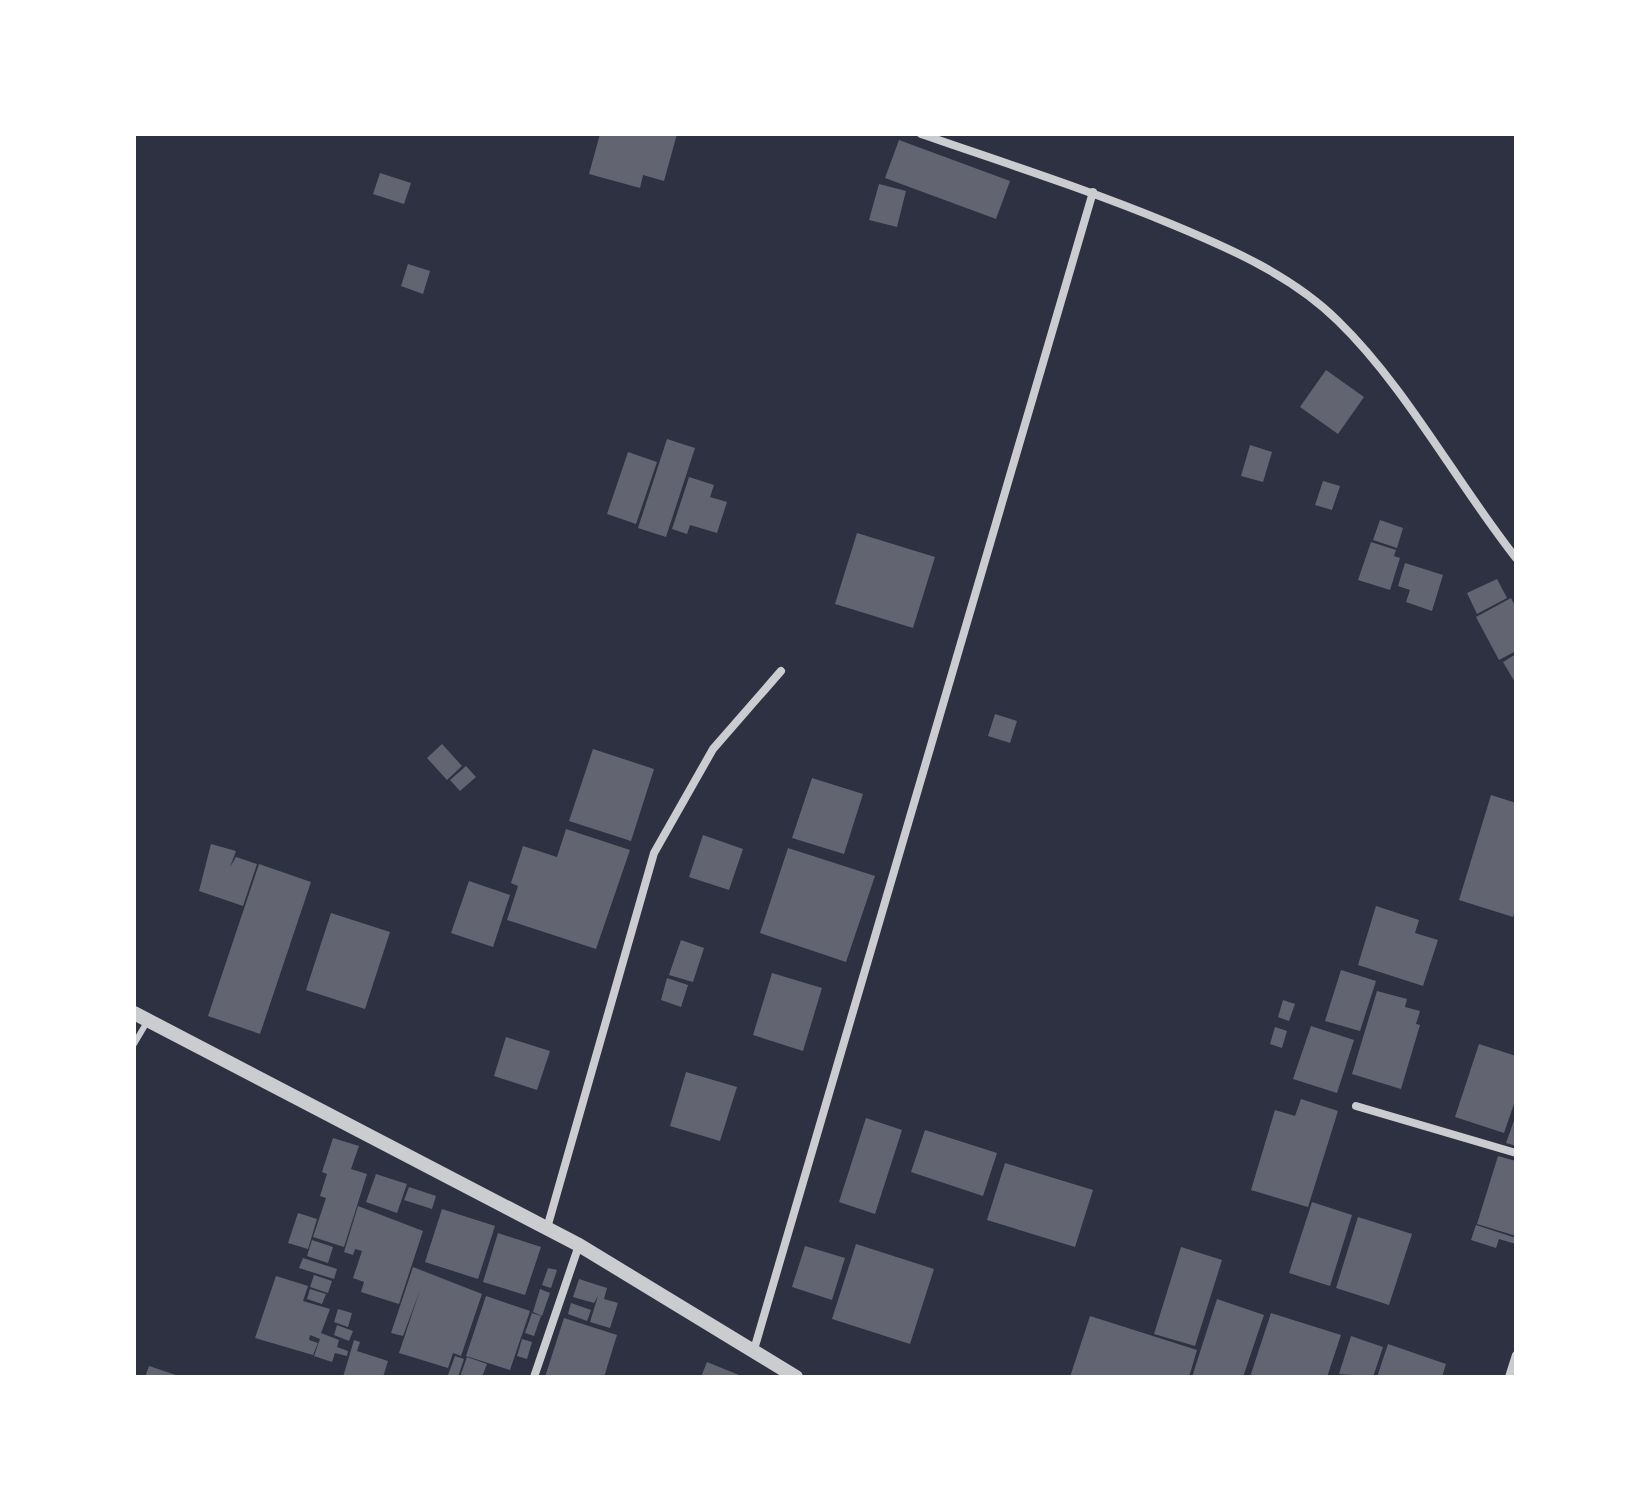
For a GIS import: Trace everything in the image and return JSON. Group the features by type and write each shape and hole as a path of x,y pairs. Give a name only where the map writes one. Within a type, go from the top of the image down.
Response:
{"street":[{"path":"921,134 1093,192 1227,247 1294,287 1337,319 1378,363 1471,501 1516,558"},
{"path":"753,1353 1093,192"},
{"path":"547,1228 654,853 713,749 781,671"},
{"path":"134,1013 579,1245 796,1377"},
{"path":"1356,1106 1516,1153"},
{"path":"534,1377 579,1245"},
{"path":"1509,1377 1516,1355"}],"lane":[{"path":"134,1044 149,1019"}],"building":[{"path":"600,134 677,134 664,181 643,175 640,188 589,174"},
{"path":"899,140 1010,181 996,219 885,178"},
{"path":"380,173 411,183 404,204 373,194"},
{"path":"879,184 906,191 897,227 869,220"},
{"path":"408,264 430,271 423,294 401,286"},
{"path":"1326,370 1364,397 1338,434 1300,407"},
{"path":"667,439 695,448 666,537 638,528"},
{"path":"1250,445 1272,452 1263,482 1241,476"},
{"path":"628,452 657,462 636,524 607,514"},
{"path":"689,477 714,485 710,497 727,502 717,533 690,525 687,534 672,529"},
{"path":"1323,481 1340,486 1332,510 1315,505"},
{"path":"1380,520 1403,528 1397,548 1373,540"},
{"path":"857,533 935,557 913,628 835,604"},
{"path":"1371,542 1396,550 1394,556 1400,558 1390,590 1358,580"},
{"path":"1405,563 1443,575 1432,611 1406,602 1410,590 1398,586"},
{"path":"1497,579 1507,598 1477,614 1467,593"},
{"path":"1511,598 1516,608 1516,651 1499,660 1476,617"},
{"path":"1516,654 1516,684 1503,662"},
{"path":"995,714 1017,721 1010,743 988,736"},
{"path":"442,744 462,766 447,780 427,758"},
{"path":"593,749 654,769 631,841 569,821"},
{"path":"466,766 476,777 460,791 450,780"},
{"path":"812,778 863,794 844,854 792,838"},
{"path":"1491,795 1516,803 1516,906 1513,917 1459,900"},
{"path":"566,829 630,850 596,949 507,920 518,886 511,883 523,846 557,857"},
{"path":"703,835 743,849 729,890 689,877"},
{"path":"211,844 236,851 230,867 236,857 257,864 243,906 199,891"},
{"path":"788,848 875,876 846,962 760,933"},
{"path":"259,864 311,882 260,1034 208,1016"},
{"path":"469,881 510,895 493,947 451,933"},
{"path":"1376,906 1419,920 1415,933 1438,940 1423,986 1358,965"},
{"path":"331,913 390,932 365,1009 306,990"},
{"path":"681,940 704,948 693,982 669,975"},
{"path":"1341,970 1376,981 1360,1031 1325,1021"},
{"path":"772,973 822,988 803,1051 753,1035"},
{"path":"667,978 688,985 681,1007 661,1000"},
{"path":"1377,991 1407,999 1405,1007 1420,1011 1416,1024 1420,1025 1401,1089 1352,1074"},
{"path":"1283,1000 1295,1004 1289,1021 1278,1017"},
{"path":"1311,1026 1354,1040 1337,1093 1293,1079"},
{"path":"1275,1027 1287,1031 1282,1048 1270,1044"},
{"path":"506,1037 550,1051 537,1090 494,1076"},
{"path":"1479,1044 1516,1056 1516,1098 1504,1133 1455,1117"},
{"path":"686,1072 737,1087 720,1141 670,1126"},
{"path":"1301,1099 1338,1111 1308,1207 1251,1190 1275,1110 1295,1116"},
{"path":"1516,1115 1516,1146 1506,1143"},
{"path":"866,1118 902,1130 875,1214 839,1202"},
{"path":"925,1130 997,1153 983,1196 911,1172"},
{"path":"333,1138 359,1146 351,1169 367,1174 344,1247 313,1237 326,1198 320,1196 327,1174 322,1172"},
{"path":"1498,1156 1516,1161 1516,1236 1477,1224"},
{"path":"1005,1163 1093,1190 1075,1247 987,1220"},
{"path":"376,1174 407,1184 397,1213 366,1202"},
{"path":"409,1187 436,1196 432,1209 404,1200"},
{"path":"1312,1202 1352,1215 1330,1286 1289,1273"},
{"path":"358,1206 423,1231 399,1304 361,1292 364,1282 353,1278 362,1251 355,1249 353,1255 344,1252"},
{"path":"442,1209 495,1226 478,1279 425,1262"},
{"path":"298,1213 317,1219 308,1249 288,1243"},
{"path":"1358,1217 1412,1234 1389,1305 1336,1288"},
{"path":"1476,1225 1516,1238 1516,1244 1499,1239 1496,1248 1471,1240"},
{"path":"498,1233 541,1247 525,1295 483,1282"},
{"path":"312,1240 333,1247 328,1263 307,1256"},
{"path":"856,1244 934,1269 910,1344 832,1319"},
{"path":"805,1246 845,1258 832,1300 792,1287"},
{"path":"1181,1247 1222,1260 1195,1346 1154,1334"},
{"path":"303,1258 337,1269 334,1279 299,1268"},
{"path":"413,1267 482,1294 461,1356 453,1353 448,1368 399,1353 420,1290 403,1336 391,1333"},
{"path":"548,1268 557,1270 551,1288 542,1285"},
{"path":"314,1275 332,1281 328,1293 310,1287"},
{"path":"276,1276 308,1286 303,1301 330,1309 321,1333 339,1340 337,1347 348,1351 347,1356 335,1353 332,1362 314,1356 320,1339 310,1335 309,1340 318,1343 313,1355 255,1338"},
{"path":"579,1279 607,1288 604,1299 618,1303 610,1328 590,1322 598,1296 594,1303 573,1297"},
{"path":"310,1289 326,1294 322,1304 307,1299"},
{"path":"540,1289 550,1293 542,1316 533,1312"},
{"path":"486,1296 530,1311 510,1370 466,1356"},
{"path":"1217,1299 1264,1315 1243,1377 1192,1377"},
{"path":"571,1303 591,1310 587,1321 568,1314"},
{"path":"338,1309 352,1313 348,1327 334,1322"},
{"path":"532,1313 541,1316 534,1336 525,1333"},
{"path":"1271,1313 1341,1335 1327,1377 1250,1377"},
{"path":"1090,1316 1197,1350 1189,1377 1070,1377"},
{"path":"564,1318 617,1335 604,1377 545,1377"},
{"path":"337,1325 353,1331 349,1341 334,1335"},
{"path":"1351,1336 1383,1347 1373,1377 1339,1374"},
{"path":"522,1339 532,1342 527,1359 517,1356"},
{"path":"354,1340 360,1342 357,1351 388,1361 383,1377 343,1377"},
{"path":"1388,1344 1446,1364 1442,1377 1377,1377"},
{"path":"455,1356 464,1359 458,1377 448,1375"},
{"path":"467,1357 487,1364 482,1377 460,1377"},
{"path":"707,1362 744,1377 701,1377"},
{"path":"149,1366 179,1376 179,1377 145,1377"}]}
